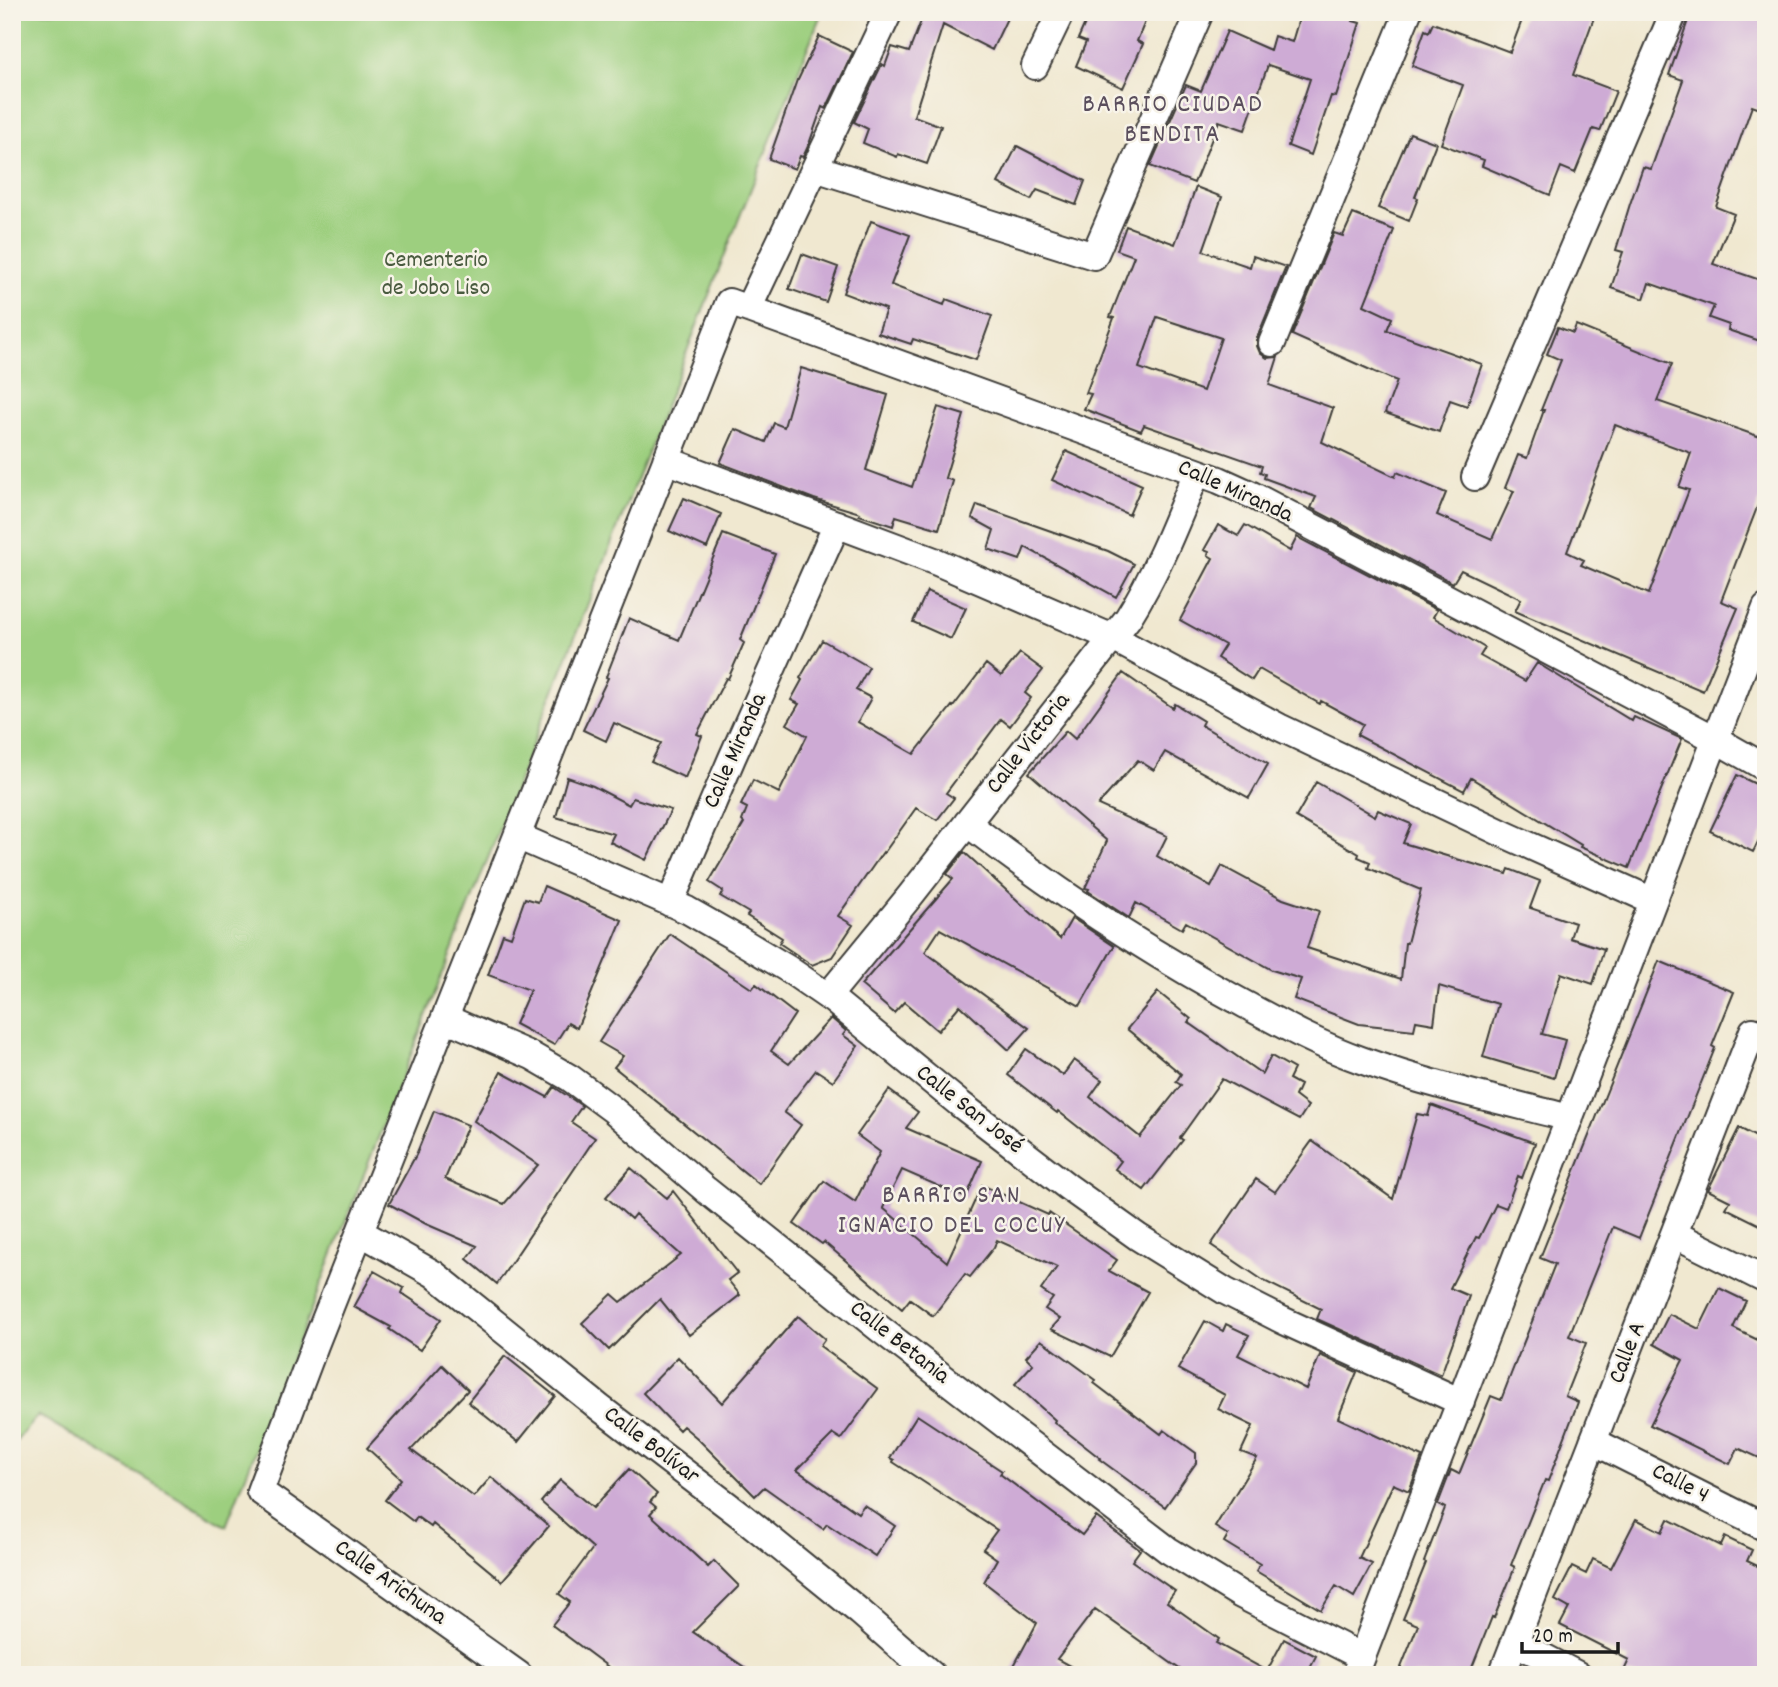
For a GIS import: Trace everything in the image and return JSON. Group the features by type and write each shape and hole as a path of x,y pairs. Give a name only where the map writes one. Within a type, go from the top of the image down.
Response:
{"street":[{"path":"360,1232 666,460 739,305 815,168 889,12"},
{"path":"1035,66 1060,12"},
{"path":"815,168 1094,256 1200,12"},
{"path":"1272,343 1408,12"},
{"path":"1475,477 1674,12"},
{"name":"Calle Miranda","path":"739,305 1197,472 1252,495 1716,739 1766,768"},
{"path":"666,460 937,562 1113,638 1279,727 1506,835 1653,901"},
{"name":"Calle Victoria","path":"828,996 1113,638 1147,589 1197,472"},
{"name":"Calle Miranda","path":"670,903 837,524"},
{"path":"1359,1666 1766,608"},
{"path":"967,823 1028,870 1105,921 1206,984 1287,1028 1358,1059 1420,1080 1570,1118"},
{"name":"Calle San José","path":"517,836 687,910 828,996 1068,1187 1138,1237 1236,1297 1461,1402"},
{"name":"Calle Betania","path":"445,1018 532,1056 570,1078 612,1109 706,1189 880,1329 1168,1550 1359,1666"},
{"name":"Calle A","path":"1502,1675 1674,1234 1759,1034"},
{"name":"Calle Arichuna","path":"360,1232 260,1491 519,1675"},
{"name":"Calle Bolívar","path":"360,1232 434,1274 600,1408 743,1517 860,1612 932,1675"},
{"path":"1674,1234 1766,1280"},
{"name":"Calle 4","path":"1593,1441 1766,1528"},
{"path":"1515,1642 1578,1675"}],"green space":[{"name":"Cementerio de Jobo Liso","path":"12,12 822,12 226,1526 38,1415 12,1446"}],"building":[{"path":"917,12 1010,12 992,50 943,25 914,116 941,126 927,164 898,154 897,157 863,143 868,129 854,122 882,64 885,66 892,47 909,52 923,16"},
{"path":"1090,12 1149,12 1137,41 1143,44 1123,88 1076,66 1086,42 1078,39"},
{"path":"1301,12 1355,12 1353,21 1360,23 1336,97 1331,96 1311,155 1288,146 1310,79 1268,65 1245,130 1219,121 1194,183 1150,166 1186,85 1201,91 1227,31 1270,50 1274,36 1292,42"},
{"path":"1525,12 1596,12 1573,75 1616,91 1600,131 1593,129 1575,173 1561,167 1550,195 1482,166 1484,160 1441,144 1463,85 1412,66 1425,30 1429,32 1433,23 1510,52"},
{"path":"1691,12 1701,12 1720,19 1723,12 1766,12 1766,111 1752,106 1716,207 1734,214 1713,264 1766,282 1766,343 1728,330 1729,325 1709,318 1714,306 1649,283 1644,299 1611,288 1623,252 1616,250 1630,204 1643,167 1651,169 1683,80 1669,75"},
{"path":"819,36 853,52 826,109 822,107 809,144 795,169 769,159 797,80"},
{"path":"1410,133 1436,143 1415,197 1418,198 1409,221 1378,208"},
{"path":"1017,146 1085,181 1076,205 1037,190 1031,200 998,183"},
{"path":"1196,187 1222,197 1203,251 1250,267 1253,256 1286,267 1257,338 1260,353 1267,358 1278,357 1269,385 1333,408 1322,442 1395,477 1397,472 1446,493 1437,515 1492,539 1514,491 1505,488 1518,455 1527,458 1544,410 1541,410 1561,360 1547,354 1558,327 1573,333 1576,325 1672,364 1657,401 1766,439 1766,502 1760,500 1721,601 1738,608 1703,691 1515,611 1521,599 1461,570 1453,583 1311,508 1316,497 1264,478 1265,474 1260,472 1262,466 1144,425 1141,431 1084,409 1091,394 1086,393 1114,318 1110,317 1134,256 1117,250 1126,226 1175,244","holes":["1157,317 1221,338 1203,391 1139,368","1615,425 1691,453 1679,487 1689,490 1649,594 1581,565 1584,560 1567,552"]},
{"path":"1353,214 1394,230 1364,305 1392,318 1387,330 1482,364 1467,406 1450,400 1439,432 1385,413 1397,381 1292,335 1334,233 1343,236"},
{"path":"871,221 910,235 891,285 944,305 946,299 992,316 976,360 913,339 911,344 878,333 886,309 843,293"},
{"path":"802,254 838,267 826,302 789,289"},
{"path":"801,368 888,395 866,470 912,487 938,407 964,415 945,478 953,481 939,529 896,516 893,526 720,463 735,429 766,442 774,423 784,427"},
{"path":"1066,451 1142,485 1129,515 1052,480"},
{"path":"684,498 721,514 707,548 669,531"},
{"path":"977,505 1108,551 1134,564 1116,597 1025,547 1020,560 988,549 994,530 972,518"},
{"path":"1218,525 1238,536 1245,525 1290,551 1297,537 1437,610 1433,617 1485,648 1480,656 1525,681 1537,663 1632,721 1634,717 1682,739 1629,868 1580,847 1581,845 1471,778 1464,791 1357,735 1363,724 1321,701 1320,704 1259,669 1252,680 1217,658 1225,645 1180,620 1213,558 1204,550"},
{"path":"723,534 775,554 740,640 744,643 728,679 726,678 697,734 702,736 685,778 651,762 661,743 614,723 606,741 583,730 608,678 606,677 629,618 679,640"},
{"path":"927,591 966,608 951,639 913,622"},
{"path":"822,640 869,667 856,690 871,698 858,722 914,754 986,664 1001,676 1020,653 1043,670 1025,693 1031,698 1010,726 1001,719 946,793 954,798 937,820 916,808 838,916 853,925 832,957 812,965 779,943 782,938 747,916 749,913 720,896 723,891 709,882 744,823 742,821 747,808 741,805 753,780 779,793 807,736 787,724 799,704 791,700 802,680 800,678"},
{"path":"1123,673 1173,708 1175,704 1203,721 1201,725 1268,764 1249,798 1165,752 1154,770 1138,760 1098,805 1167,836 1157,856 1211,887 1222,866 1283,899 1319,911 1307,948 1401,979 1405,943 1421,890 1368,868 1370,862 1358,857 1359,854 1296,817 1316,782 1375,816 1378,810 1411,824 1403,843 1507,874 1509,869 1540,881 1530,908 1575,923 1570,938 1604,949 1593,984 1561,973 1542,1034 1565,1040 1554,1078 1483,1057 1498,1004 1439,986 1434,1024 1416,1021 1414,1030 1359,1024 1294,999 1301,979 1272,970 1186,922 1182,929 1136,903 1129,918 1088,891 1089,889 1085,888 1107,841 1029,773 1066,731 1075,739"},
{"path":"1737,775 1766,789 1766,826 1753,852 1710,831"},
{"path":"567,777 593,786 629,805 633,798 671,810 646,860 610,842 614,834 556,817"},
{"path":"964,852 1060,939 1072,918 1114,946 1080,1006 940,929 925,952 1029,1028 1009,1050 960,1005 938,1031 904,1002 894,1013 861,985 953,879 947,874"},
{"path":"544,886 622,920 577,1028 568,1023 554,1045 515,1024 530,990 488,975 503,934 511,937 525,898 538,902"},
{"path":"670,934 752,989 756,984 795,1014 771,1051 789,1064 831,1018 846,1031 843,1035 858,1046 833,1081 816,1070 784,1112 801,1125 759,1184 614,1067 623,1056 599,1042"},
{"path":"1659,961 1734,992 1712,1046 1715,1048 1639,1238 1613,1227 1569,1336 1586,1343 1565,1396 1578,1402 1548,1481 1545,1480 1511,1565 1515,1567 1469,1675 1398,1675 1418,1625 1403,1619 1445,1508 1438,1504 1451,1470 1459,1474 1491,1396 1501,1400 1555,1264 1540,1258"},
{"path":"1158,992 1191,1019 1188,1022 1262,1074 1271,1056 1294,1069 1289,1079 1300,1085 1295,1096 1308,1106 1299,1120 1222,1079 1180,1138 1183,1140 1144,1190 1115,1169 1121,1161 1008,1075 1026,1049 1063,1075 1074,1060 1102,1080 1090,1097 1140,1137 1181,1085 1176,1082 1181,1074 1127,1029"},
{"path":"501,1072 547,1097 554,1087 582,1106 571,1122 595,1138 497,1284 467,1259 477,1246 426,1224 389,1204 416,1155 434,1111 468,1125 445,1179 504,1204 538,1165 474,1121"},
{"path":"889,1090 918,1112 906,1128 982,1161 966,1198 902,1170 883,1208 947,1262 982,1185 1048,1215 1049,1213 1117,1260 1109,1271 1148,1292 1110,1357 1051,1329 1060,1319 1045,1309 1053,1298 1041,1290 1057,1267 997,1240 970,1277 965,1274 933,1316 910,1299 902,1309 824,1242 822,1244 794,1224 824,1181 855,1202 880,1152 857,1135"},
{"path":"1431,1105 1535,1143 1522,1178 1518,1176 1506,1208 1496,1204 1450,1288 1469,1296 1441,1375 1317,1319 1321,1309 1264,1281 1211,1245 1256,1179 1275,1192 1312,1141 1393,1199 1417,1114 1428,1116"},
{"path":"1739,1128 1766,1142 1766,1228 1726,1208 1730,1201 1708,1190"},
{"path":"631,1168 667,1198 673,1191 737,1273 728,1280 740,1295 689,1335 660,1299 609,1350 582,1323 612,1294 621,1302 681,1255 635,1214 631,1219 606,1197"},
{"path":"374,1271 404,1288 402,1293 441,1319 420,1350 389,1329 391,1327 354,1307"},
{"path":"1719,1288 1746,1301 1733,1328 1766,1344 1766,1461 1738,1448 1730,1464 1650,1425 1683,1360 1654,1344 1669,1314 1699,1329"},
{"path":"798,1316 825,1339 820,1346 878,1389 841,1439 833,1434 797,1470 858,1513 864,1505 895,1526 875,1556 827,1524 823,1529 764,1487 755,1496 697,1438 683,1426 679,1430 643,1393 678,1357 722,1403"},
{"path":"1205,1321 1223,1331 1226,1324 1249,1335 1238,1355 1306,1389 1320,1355 1357,1372 1338,1418 1422,1457 1409,1491 1393,1484 1359,1558 1372,1564 1354,1597 1336,1586 1321,1610 1256,1571 1260,1564 1224,1542 1228,1535 1215,1527 1257,1458 1241,1452 1253,1426 1218,1409 1225,1395 1178,1369"},
{"path":"1041,1340 1096,1380 1094,1383 1161,1434 1164,1430 1196,1453 1196,1463 1165,1507 1099,1459 1054,1422 1055,1420 1015,1384 1033,1364 1026,1357"},
{"path":"505,1356 555,1396 518,1442 468,1402"},
{"path":"442,1365 468,1390 411,1450 474,1497 491,1477 549,1526 502,1581 433,1524 431,1527 417,1517 414,1522 385,1500 401,1479 367,1448"},
{"path":"917,1415 1002,1471 1000,1474 1082,1535 1096,1517 1140,1550 1132,1561 1175,1591 1167,1602 1219,1639 1216,1643 1267,1671 1284,1639 1316,1656 1306,1675 1188,1675 1095,1609 1057,1659 1086,1675 1009,1675 1037,1623 984,1582 997,1559 983,1549 997,1530 890,1458"},
{"path":"629,1469 657,1494 650,1502 656,1507 650,1514 708,1567 714,1561 739,1586 693,1632 756,1675 619,1675 552,1625 570,1602 559,1594 593,1548 541,1502 560,1480 593,1508"},
{"path":"1636,1519 1662,1532 1668,1519 1721,1546 1725,1537 1752,1550 1747,1561 1766,1570 1766,1675 1622,1675 1629,1660 1560,1625 1569,1608 1555,1600 1572,1567 1586,1574 1593,1559 1611,1568"}],"district":[{"name":"BARRIO CIUDAD BENDITA","path":"1173,120"},
{"name":"BARRIO SAN IGNACIO DEL COCUY","path":"952,1211"}]}
